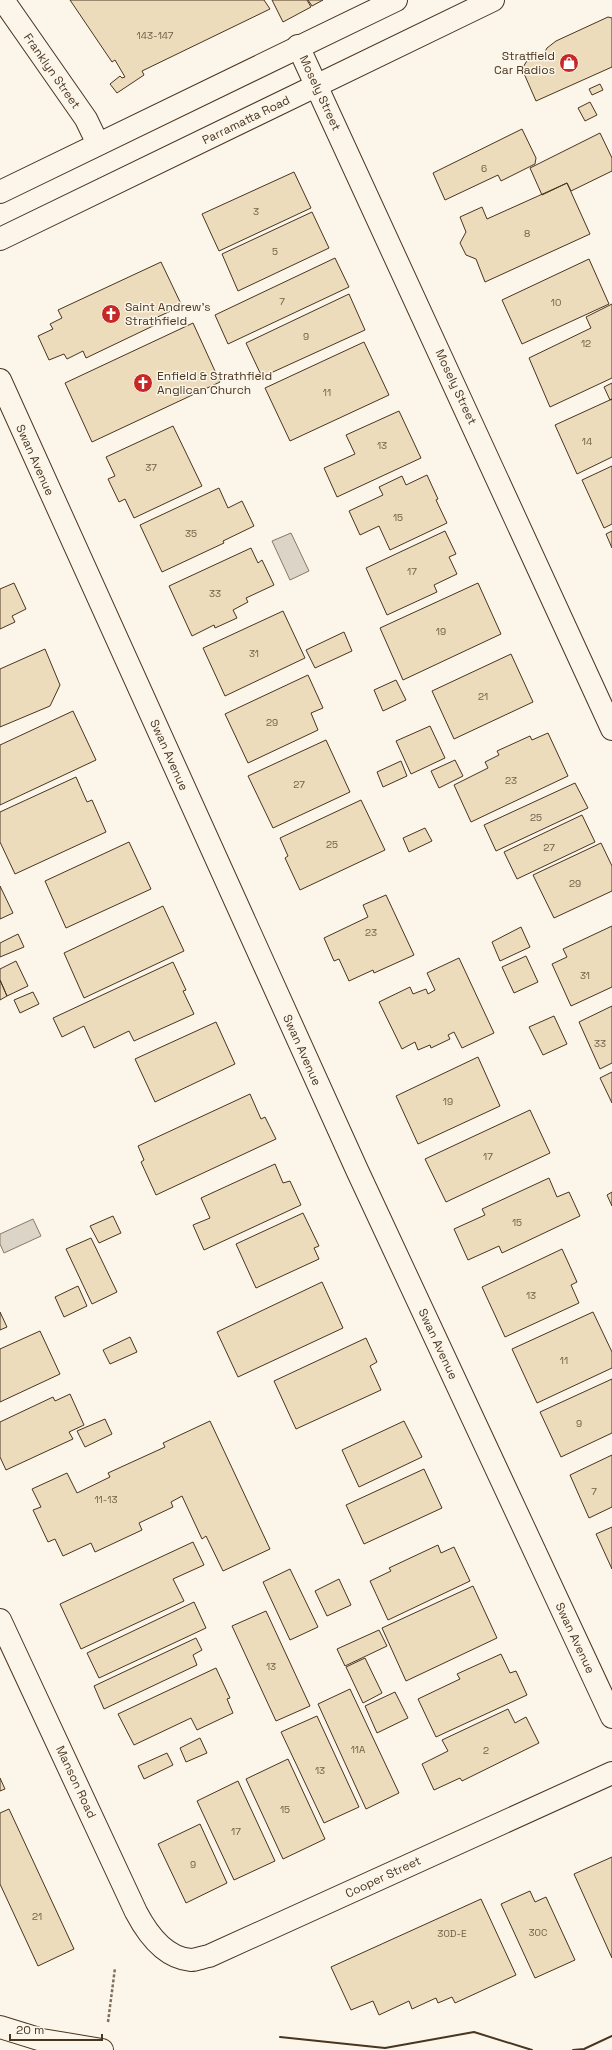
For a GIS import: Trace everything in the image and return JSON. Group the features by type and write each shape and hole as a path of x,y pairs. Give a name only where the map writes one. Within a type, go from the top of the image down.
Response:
{"main road":[{"name":"Franklyn Street","path":"3,0 86,119 98,144"},
{"path":"0,192 298,46 396,0"},
{"name":"Parramatta Road","path":"0,239 492,0"},
{"name":"Mosely Street","path":"298,46 612,729"},
{"name":"Swan Avenue","path":"0,380 357,1170 612,1717"},
{"name":"Manson Road","path":"0,1620 136,1912 145,1930 155,1941"},
{"name":"Cooper Street","path":"155,1941 177,1957 192,1960 209,1956 612,1772"},
{"path":"0,2027 42,2040 102,2050"}],"path":[{"path":"108,2022 115,1968"}],"shaded area":[{"path":"291,533 309,571 290,580 272,541"},
{"path":"33,1219 41,1236 4,1253 0,1244 0,1234"}],"building":[{"path":"70,0 264,0 270,9 142,71 144,75 117,93 110,84 120,76 122,78 125,77 115,60 112,62"},
{"path":"272,0 307,0 311,7 283,22"},
{"path":"308,0 323,0 312,6"},
{"name":"Stratfield Car Radios","path":"608,17 612,18 612,67 536,101 522,69 531,54 541,59 547,48 556,41"},
{"path":"600,84 603,90 592,95 589,89"},
{"path":"590,102 597,115 585,121 578,108"},
{"path":"522,129 536,158 535,164 501,181 498,175 445,200 433,173"},
{"path":"600,133 612,158 612,171 571,191 567,183 542,195 530,168"},
{"path":"294,172 311,208 219,251 202,214"},
{"path":"567,183 590,234 485,282 476,259 466,255 460,243 466,232 460,217 482,207 487,219"},
{"path":"312,212 329,248 238,291 222,254"},
{"path":"335,258 349,287 228,344 215,315"},
{"path":"589,259 609,304 522,344 502,300"},
{"name":"Saint Andrew's Strathfield","path":"161,262 182,306 153,319 155,325 86,358 83,351 67,359 64,354 49,360 38,336 53,329 50,324 62,318 58,310"},
{"path":"349,294 365,330 262,377 246,343"},
{"path":"612,304 612,378 550,407 529,358 591,328 586,317"},
{"name":"Enfield & Strathfield Anglican Church","path":"193,323 220,382 92,442 65,383"},
{"path":"364,342 389,395 290,441 265,388"},
{"path":"612,383 612,399 610,400 604,387"},
{"path":"612,399 612,457 577,474 555,425"},
{"path":"399,411 421,458 337,497 324,468 355,454 346,435"},
{"path":"173,426 202,486 134,518 125,499 119,502 108,479 115,476 106,457"},
{"path":"612,466 612,524 604,528 582,480"},
{"path":"427,475 438,499 436,500 447,523 390,550 379,526 360,535 349,511 383,495 379,487 402,476 406,485"},
{"path":"219,488 228,508 242,501 254,526 223,541 224,543 162,572 140,525"},
{"path":"445,531 456,554 449,557 457,574 434,585 437,592 387,615 366,568"},
{"path":"612,531 612,548 606,534"},
{"path":"251,548 258,563 262,560 274,585 246,598 248,602 233,610 237,618 215,628 214,625 192,636 169,586"},
{"path":"14,583 26,609 12,616 15,622 0,629 0,589"},
{"path":"478,583 501,634 403,680 380,628"},
{"path":"283,611 305,658 225,696 203,648"},
{"path":"344,632 352,651 315,668 306,650"},
{"path":"45,649 60,685 50,706 0,727 0,669"},
{"path":"511,654 533,702 454,739 432,691"},
{"path":"308,675 323,708 311,713 318,730 248,763 225,714"},
{"path":"396,680 406,700 383,711 374,690"},
{"path":"73,711 96,760 0,805 0,745"},
{"path":"430,726 445,758 411,774 396,741"},
{"path":"548,733 568,776 471,822 454,785 488,768 485,762 499,755 497,751 530,736 532,740"},
{"path":"326,740 350,792 273,828 248,776"},
{"path":"455,760 463,776 439,788 431,771"},
{"path":"401,761 407,776 383,787 377,772"},
{"path":"76,777 87,802 92,800 106,832 15,874 0,842 0,812"},
{"path":"575,783 588,808 496,851 484,825"},
{"path":"361,800 385,850 300,890 285,858 288,856 280,838"},
{"path":"582,815 595,842 517,879 504,852"},
{"path":"425,828 432,841 409,852 403,838"},
{"path":"129,842 151,889 66,928 45,881"},
{"path":"601,843 612,866 612,891 554,918 533,875"},
{"path":"0,886 13,913 0,919"},
{"path":"386,895 414,955 374,973 373,970 349,981 339,959 334,961 324,938 368,917 363,905"},
{"path":"163,906 184,951 84,998 64,953"},
{"path":"612,926 612,987 571,1006 552,964 567,957 563,949"},
{"path":"521,927 530,947 500,961 492,942"},
{"path":"18,934 24,947 0,957 0,943"},
{"path":"526,956 538,982 514,993 502,967"},
{"path":"459,958 494,1033 462,1048 454,1032 448,1035 450,1039 431,1048 430,1045 418,1050 415,1042 402,1049 379,1002 410,987 413,994 426,989 428,994 435,990 427,973"},
{"path":"16,961 28,986 7,996 0,980 0,969"},
{"path":"173,962 186,990 183,991 194,1014 134,1041 129,1031 94,1048 84,1026 62,1037 53,1018"},
{"path":"0,980 7,996 0,1000"},
{"path":"33,992 39,1004 20,1013 14,1000"},
{"path":"612,1006 612,1063 600,1069 579,1022"},
{"path":"554,1016 567,1044 543,1055 529,1027"},
{"path":"216,1022 235,1064 155,1102 135,1059"},
{"path":"478,1057 500,1106 418,1144 396,1096"},
{"path":"612,1072 612,1103 600,1078"},
{"path":"250,1094 261,1119 265,1117 276,1139 156,1195 141,1162 144,1160 138,1146"},
{"path":"530,1110 550,1153 446,1202 425,1159"},
{"path":"275,1164 283,1183 290,1181 301,1205 204,1250 193,1225 210,1218 201,1198"},
{"path":"549,1178 557,1197 569,1192 580,1216 502,1253 499,1246 468,1260 454,1229 485,1215 482,1209"},
{"path":"612,1192 612,1206 607,1195"},
{"path":"303,1213 319,1246 314,1248 319,1259 256,1288 236,1244"},
{"path":"113,1216 121,1233 99,1243 90,1226"},
{"path":"91,1238 117,1292 92,1304 66,1249"},
{"path":"562,1249 577,1282 571,1285 579,1303 505,1337 482,1287"},
{"path":"322,1282 343,1328 238,1377 217,1332"},
{"path":"78,1286 87,1306 64,1317 55,1297"},
{"path":"0,1312 7,1327 0,1330"},
{"path":"593,1312 612,1352 612,1368 537,1403 512,1349"},
{"path":"40,1331 60,1374 0,1402 0,1349"},
{"path":"130,1337 137,1352 110,1364 103,1350"},
{"path":"366,1338 377,1362 370,1366 381,1390 296,1429 274,1381"},
{"path":"612,1379 612,1433 561,1457 540,1412"},
{"path":"70,1394 84,1425 69,1432 73,1439 6,1470 0,1457 0,1422 53,1397 55,1401"},
{"path":"105,1419 112,1434 85,1447 77,1431"},
{"path":"210,1421 270,1549 223,1571 206,1536 202,1539 182,1496 171,1502 173,1507 139,1523 142,1530 95,1552 91,1543 63,1556 55,1539 48,1542 33,1510 41,1507 32,1489 67,1473 77,1493 110,1477 108,1473 165,1447 163,1443"},
{"path":"404,1421 422,1457 359,1487 342,1450"},
{"path":"612,1455 612,1507 589,1518 570,1475"},
{"path":"424,1469 442,1508 364,1544 346,1505"},
{"path":"612,1527 612,1569 596,1534"},
{"path":"193,1542 204,1565 173,1579 184,1601 81,1649 60,1604"},
{"path":"438,1545 441,1553 454,1547 470,1581 388,1620 370,1581 391,1571 389,1568"},
{"path":"290,1569 318,1627 290,1640 263,1582"},
{"path":"339,1579 351,1605 327,1616 315,1591"},
{"path":"473,1586 497,1638 406,1681 382,1628"},
{"path":"194,1602 206,1628 99,1678 87,1653"},
{"path":"266,1611 310,1706 276,1721 232,1626"},
{"path":"379,1630 387,1646 345,1666 337,1649"},
{"path":"196,1638 202,1650 193,1655 197,1665 104,1709 94,1686"},
{"path":"501,1654 510,1673 516,1671 527,1695 436,1737 418,1699 460,1679 457,1674"},
{"path":"365,1658 382,1693 363,1703 346,1667"},
{"path":"216,1668 230,1698 227,1699 233,1713 197,1730 191,1718 134,1745 118,1714"},
{"path":"350,1689 399,1793 366,1809 318,1704"},
{"path":"395,1692 408,1718 377,1733 365,1706"},
{"path":"508,1709 515,1723 526,1717 539,1743 462,1781 460,1778 434,1790 422,1764 448,1751 442,1740"},
{"path":"317,1716 359,1807 324,1823 281,1732"},
{"path":"200,1738 207,1753 186,1762 180,1748"},
{"path":"167,1753 173,1765 144,1779 138,1766"},
{"path":"288,1759 325,1839 283,1859 246,1779"},
{"path":"0,1778 5,1789 0,1791"},
{"path":"238,1781 275,1861 234,1880 197,1801"},
{"path":"9,1809 74,1949 38,1966 0,1884 0,1813"},
{"path":"200,1824 227,1883 186,1903 158,1844"},
{"path":"612,1857 612,1958 574,1874"},
{"path":"530,1891 535,1902 546,1897 575,1960 535,1978 501,1904"},
{"path":"481,1899 516,1975 455,2003 452,1997 438,2003 436,1998 412,2009 409,2001 379,2015 373,2001 351,2010 331,1967"}],"wall":[{"path":"280,2037 385,2048 474,2032 532,2050"},
{"path":"573,2050 584,2049 612,2036"}],"place":[{"name":"Stratfield Car Radios","path":"569,63"},
{"name":"Saint Andrew's Strathfield","path":"111,314"},
{"name":"Enfield & Strathfield Anglican Church","path":"143,383"}]}
